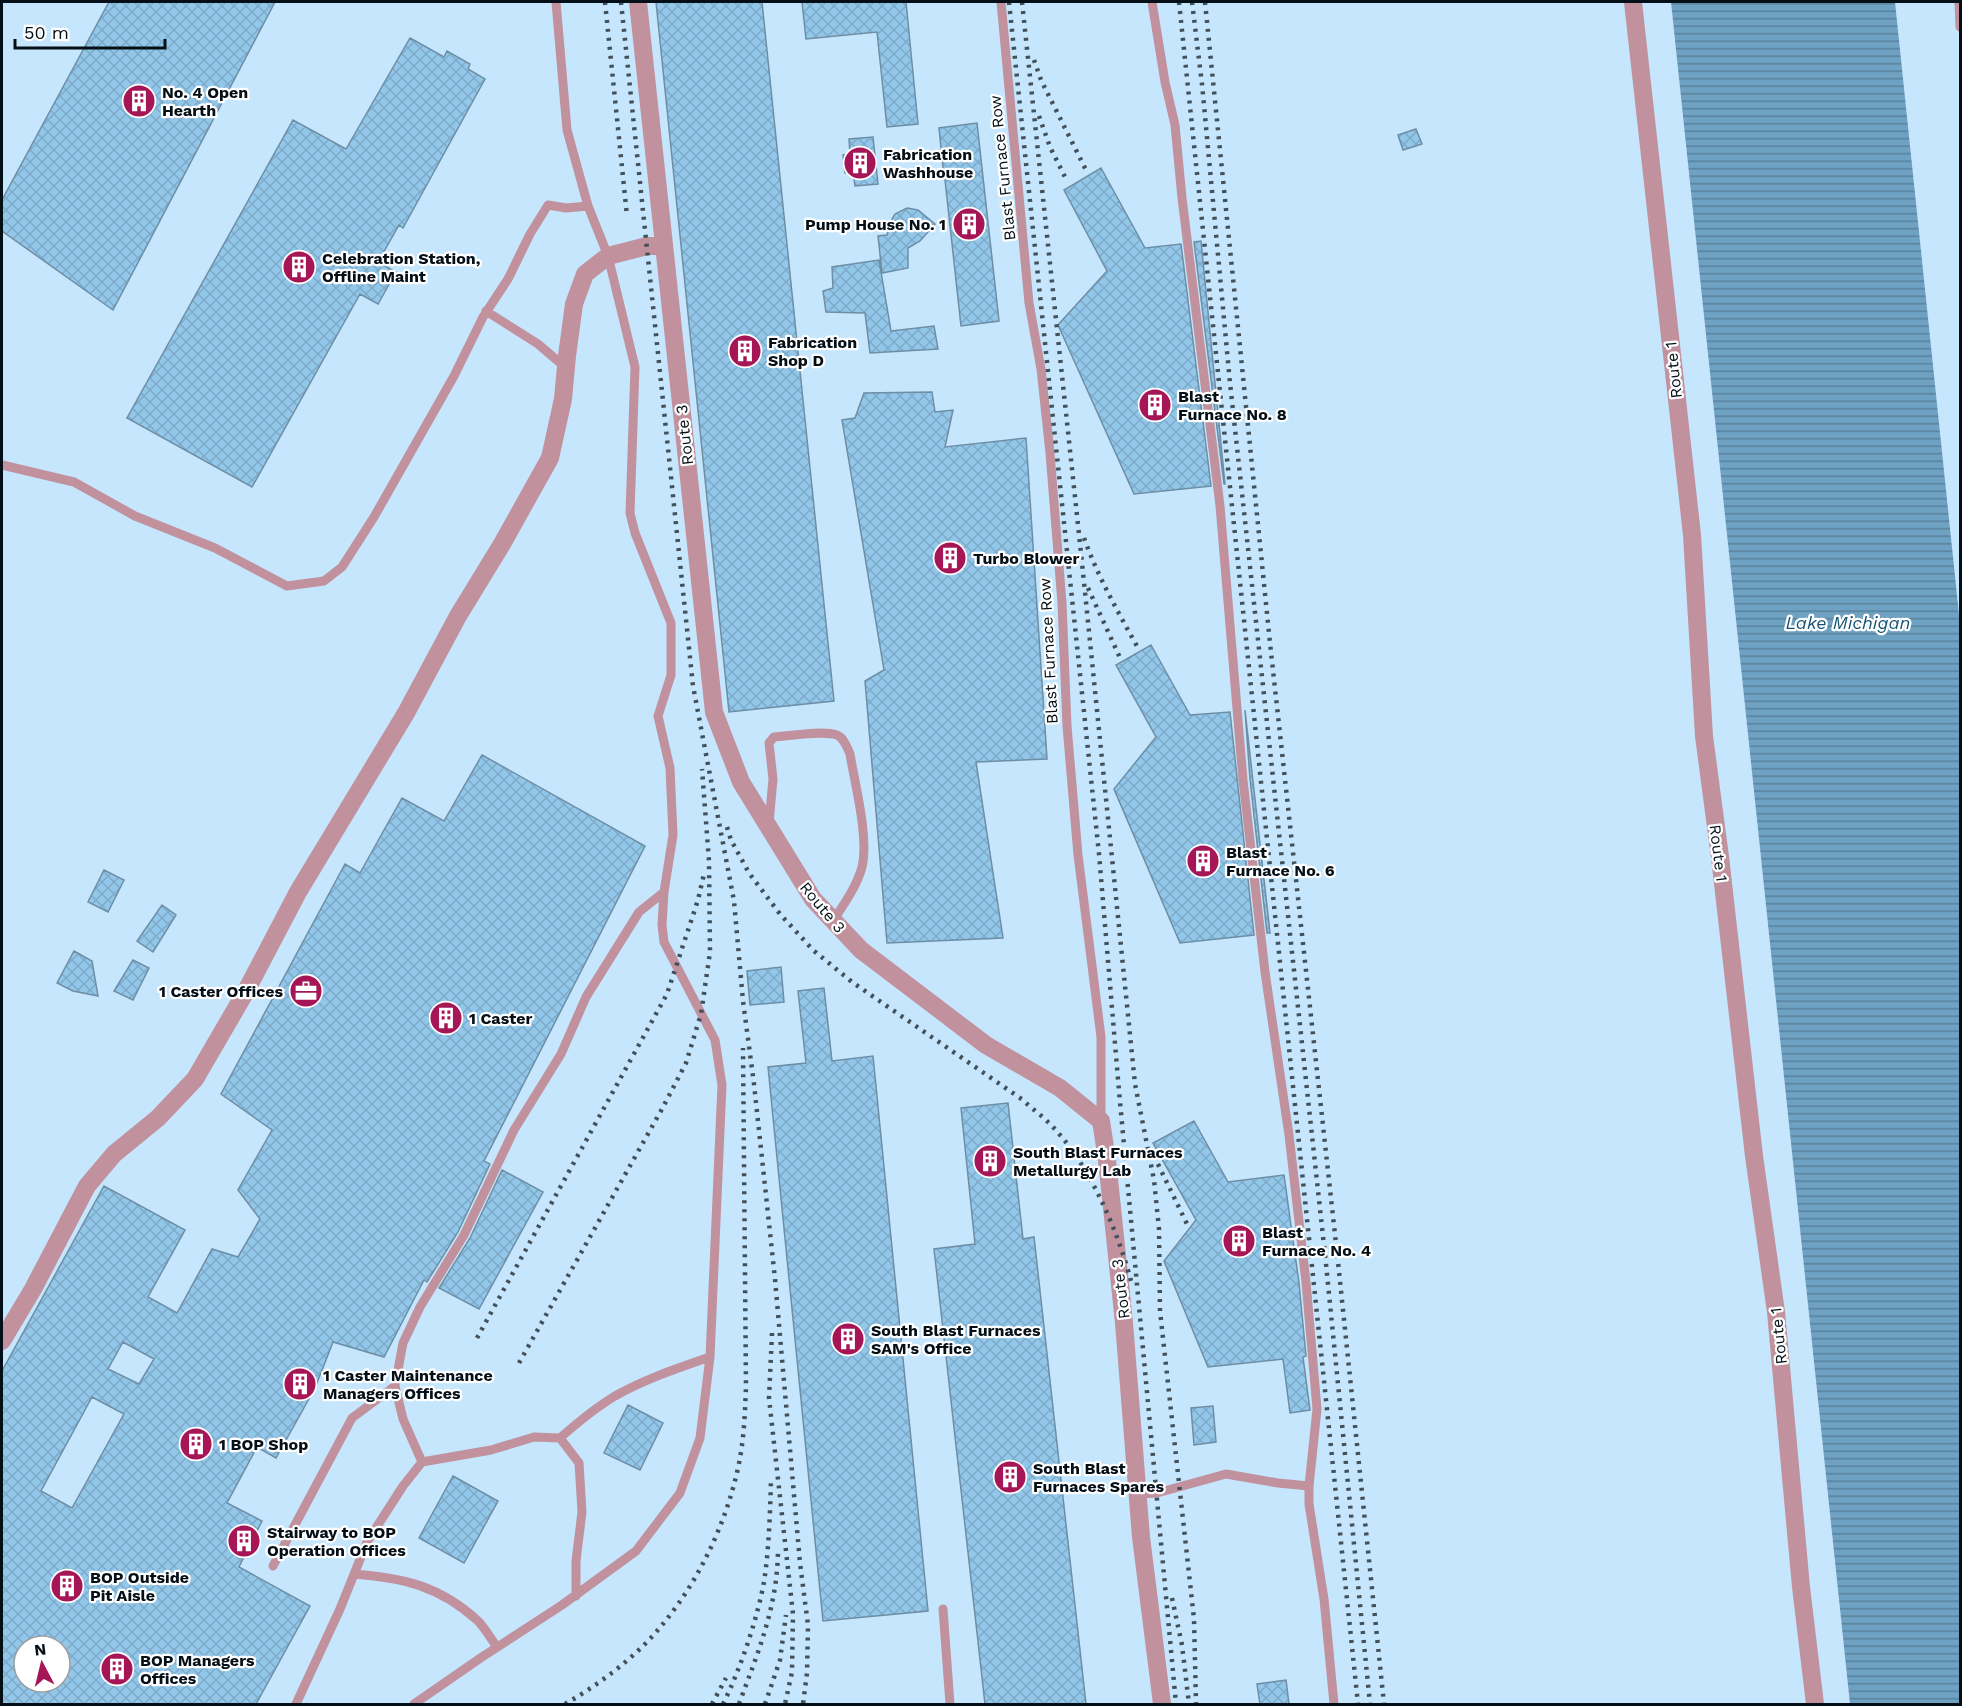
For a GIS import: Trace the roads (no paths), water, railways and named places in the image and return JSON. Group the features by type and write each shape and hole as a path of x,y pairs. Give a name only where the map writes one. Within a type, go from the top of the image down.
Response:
{"street":[{"name":"Route 3","path":"638,2 714,712 741,782 813,899 833,921 861,950 986,1045 1060,1088 1101,1120 1124,1323 1137,1494 1162,1704"},
{"name":"Route 1","path":"1634,2 1692,535 1704,736 1754,1156 1776,1312 1815,1704"},
{"path":"2,1341 33,1289 87,1186 114,1154 158,1118 195,1079 245,993 298,892 406,713 458,616 550,458 563,399 574,304 585,274 608,256 647,246 664,246"}],"lane":[{"path":"414,1704 576,1596 636,1551 680,1493 700,1438 710,1357 722,1085 715,1040 664,942 662,925 664,892 673,835 670,768 658,716 671,675 671,623 635,532 630,513 635,367 608,256 588,206 567,130 556,2"},
{"name":"Blast Furnace Row","path":"1001,2 1029,303 1041,369 1050,453 1078,855 1101,1037 1101,1120"},
{"path":"1152,2 1165,82 1175,125 1220,506 1244,780 1265,972 1289,1135 1306,1282 1317,1409 1309,1504 1324,1599 1334,1704"},
{"path":"1959,2 1960,27"},
{"path":"2,465 74,482 135,516 215,548 286,586 324,581 342,567 374,517 454,376 486,311 508,279 530,234 548,205 566,208 588,206"},
{"path":"486,311 538,344 566,368"},
{"path":"768,828 773,779 769,743 774,737 837,735 845,742 850,754 865,848 862,868 852,892 833,921"},
{"path":"422,1462 404,1419 395,1386 403,1343 420,1307 464,1235 514,1130 561,1054 586,997 639,912 664,892"},
{"path":"296,1704 367,1542 403,1486 422,1462 491,1450 534,1437 560,1438 615,1396 653,1377 710,1357"},
{"path":"273,1566 352,1418 395,1386"},
{"path":"560,1438 579,1463 582,1512 576,1560 576,1596"},
{"path":"1137,1494 1157,1493 1226,1474 1309,1486"},
{"path":"354,1574 416,1583 442,1594 478,1622 497,1647"},
{"path":"943,1609 950,1704"}],"water":[{"name":"Lake Michigan","path":"1671,2 1895,2 1960,624 1960,1704 1850,1704"}],"railway":[{"path":"605,2 627,216"},
{"path":"621,2 693,686 734,901 743,1001 775,1279 800,1563 808,1625 807,1673 803,1704"},
{"path":"1009,2 1099,854 1176,1704"},
{"path":"1022,2 1135,1084 1154,1180 1159,1229 1160,1311 1194,1619 1196,1704"},
{"path":"1179,2 1358,1704"},
{"path":"1192,2 1202,84 1230,383 1326,1264 1370,1704"},
{"path":"1205,2 1270,643 1384,1704"},
{"path":"1034,60 1041,80 1087,172"},
{"path":"1039,116 1050,147 1067,181"},
{"path":"1084,538 1102,580 1138,648"},
{"path":"1088,588 1121,660"},
{"path":"519,1363 686,1063 701,1014 710,952 709,861 702,769"},
{"path":"727,827 731,840 749,873 780,914 813,950 852,982 1023,1100 1048,1122 1076,1156 1099,1196 1118,1239 1131,1281"},
{"path":"477,1338 667,994 698,900 704,874"},
{"path":"565,1704 617,1669 662,1626 704,1562 732,1492 742,1448 746,1386 743,1048"},
{"path":"1154,1156 1187,1224"},
{"path":"772,1333 769,1398 793,1614 792,1672 785,1704"},
{"path":"723,1704 736,1676 761,1597 767,1557 771,1480"},
{"path":"739,1704 771,1609 775,1590 778,1548"},
{"path":"1172,1598 1182,1645 1189,1704"},
{"path":"765,1704 780,1660 786,1615"},
{"path":"712,1704 726,1678"}],"place":[{"name":"No. 4 Open Hearth","path":"139,101"},
{"name":"Fabrication Washhouse","path":"860,163"},
{"name":"Pump House No. 1","path":"969,224"},
{"name":"Celebration Station, Offline Maint","path":"299,267"},
{"name":"Fabrication Shop D","path":"745,351"},
{"name":"Blast Furnace No. 8","path":"1155,405"},
{"name":"Turbo Blower","path":"950,558"},
{"name":"Blast Furnace No. 6","path":"1203,861"},
{"name":"1 Caster Offices","path":"306,991"},
{"name":"1 Caster","path":"446,1018"},
{"name":"South Blast Furnaces Metallurgy Lab","path":"990,1161"},
{"name":"Blast Furnace No. 4","path":"1239,1241"},
{"name":"South Blast Furnaces SAM's Office","path":"848,1339"},
{"name":"1 Caster Maintenance Managers Offices","path":"300,1384"},
{"name":"1 BOP Shop","path":"196,1444"},
{"name":"South Blast Furnaces Spares","path":"1010,1477"},
{"name":"Stairway to BOP Operation Offices","path":"244,1541"},
{"name":"BOP Outside Pit Aisle","path":"67,1586"},
{"name":"BOP Managers Offices","path":"117,1669"}]}
